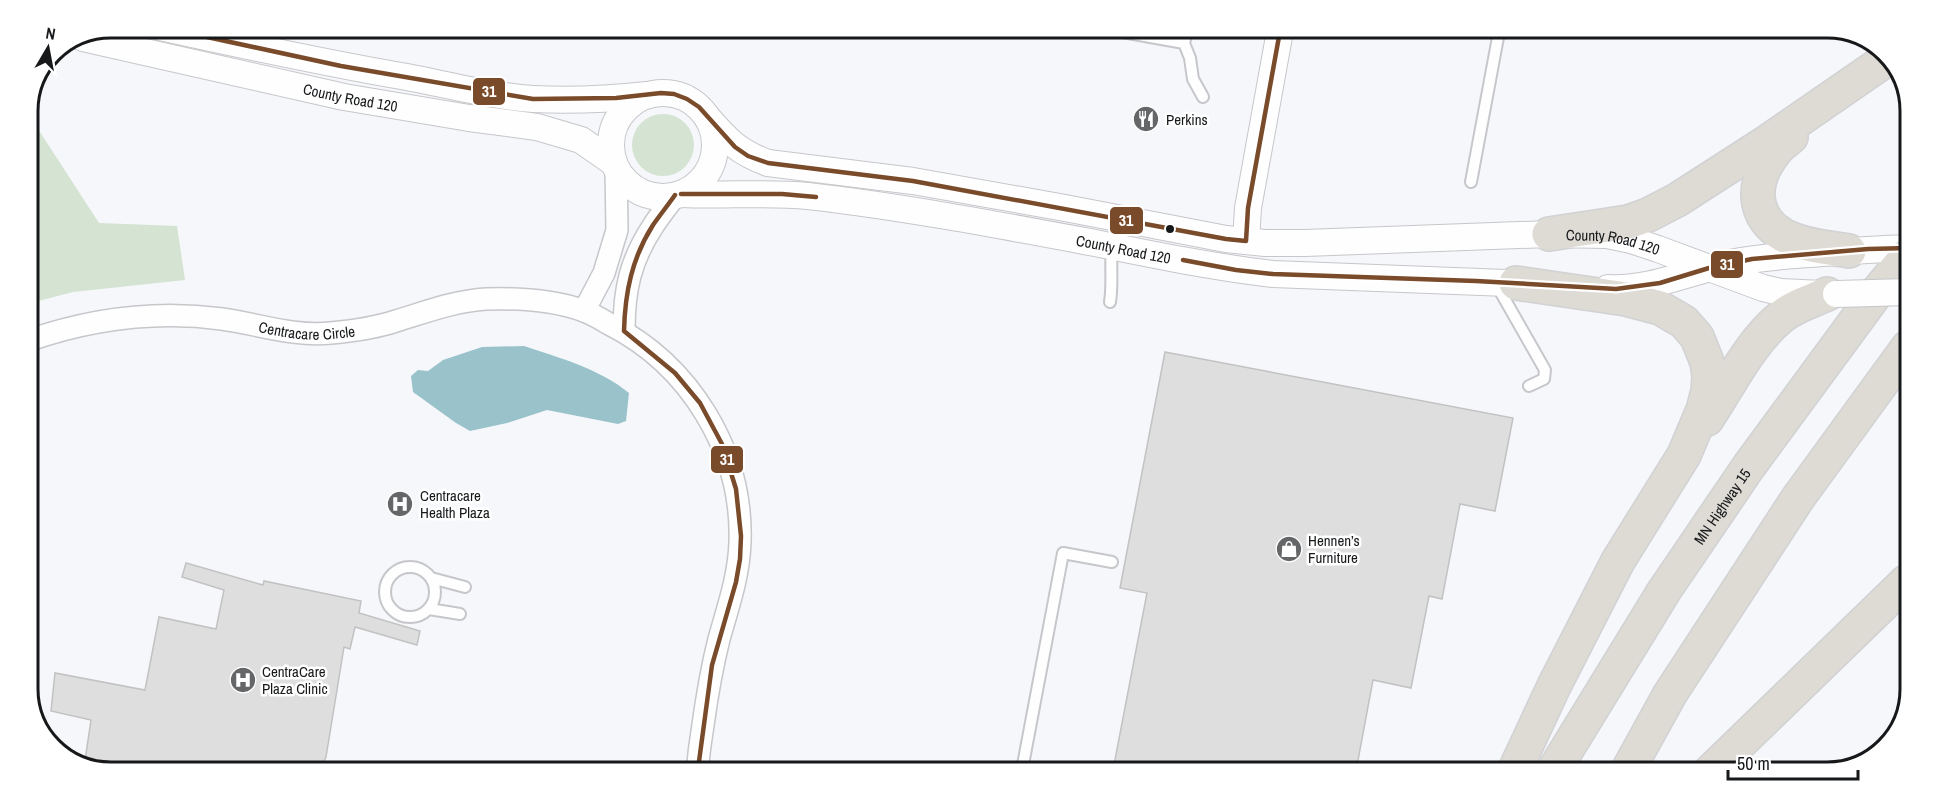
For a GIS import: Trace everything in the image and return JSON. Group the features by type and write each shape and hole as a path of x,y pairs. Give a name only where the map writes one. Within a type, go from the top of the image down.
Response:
{"highway":[{"path":"1549,234 1628,222 1648,215 1719,173 1882,62"},
{"path":"1838,93 1774,152 1761,177 1759,203 1766,222 1792,240 1858,250"},
{"name":"MN Highway 15","path":"1559,762 1664,591 1749,466 1877,292 1900,265"},
{"path":"1505,283 1626,299 1660,308 1684,322 1697,337 1704,351 1708,391 1703,410 1681,459"},
{"path":"1519,762 1554,686 1618,561 1750,352 1782,316 1798,306 1831,294"},
{"path":"1633,762 1670,694 1792,507 1900,358"},
{"path":"1719,762 1900,588"}],"street":[{"name":"County Road 120","path":"211,38 340,66 532,99 647,95"},
{"path":"1246,241 1248,208 1279,38"},
{"name":"County Road 120","path":"93,40 344,97 537,127 581,140 615,165"},
{"path":"584,311 604,273 617,230 612,139 615,124 634,102 647,95 661,93 681,96 699,106 707,117 713,130 714,158 708,171 699,182 678,195 645,240 627,287 624,302 624,332"},
{"name":"County Road 120","path":"707,117 735,147 748,156 768,163 913,181 1226,239 1265,243 1305,243 1549,234 1607,235 1631,240 1763,288 1781,292 1831,294 1900,292"},
{"path":"615,165 624,179 647,194 661,197 678,195"},
{"name":"County Road 120","path":"678,195 770,193 807,196 945,216 1227,268 1274,274 1616,289 1660,283 1709,268 1752,259 1858,250 1900,249"},
{"name":"Centracare Circle","path":"38,337 94,322 140,316 178,315 211,318 270,329 327,333 363,329 439,307 486,299 549,302 584,311 624,332 653,352 678,376 700,403 720,438 732,470 739,507 740,543 736,580 712,665 699,762"}],"lane":[{"path":"1156,38 1184,43"},
{"path":"1185,38 1193,79 1203,97"},
{"path":"1471,182 1498,38"},
{"path":"1110,302 1113,282 1112,247"},
{"path":"1505,283 1545,370 1544,379 1529,386"},
{"path":"1024,762 1063,553 1112,562"},
{"path":"431,578 435,594 429,609 415,617 399,615 387,603 385,587 388,579 394,573 409,567 425,572 431,578 465,587"},
{"path":"429,609 460,614"}],"green space":[{"path":"663,114 680,119 685,123 689,128 694,145 689,162 685,167 680,171 663,176 646,171 641,167 637,162 632,145 637,128 641,123 646,119"},
{"path":"38,129 99,223 177,226 185,280 73,292 38,301"}],"water":[{"path":"524,346 579,365 605,377 629,393 626,421 618,424 547,410 507,423 470,431 413,392 411,376 418,370 428,371 443,360 482,347"}],"building":[{"name":"Hennen’s Furniture","path":"1165,352 1513,418 1495,511 1460,504 1442,599 1429,596 1411,688 1373,680 1358,762 1115,762 1147,593 1120,588"},
{"name":"CentraCare Plaza Clinic","path":"186,563 263,585 264,581 361,601 359,613 420,631 417,645 355,627 350,649 344,647 324,762 110,762 85,758 91,720 51,711 55,673 145,690 159,617 216,629 224,590 182,577"}],"transit line":[{"name":"31","path":"212,38 341,66 533,99 616,98 661,93 674,94 699,107 735,147 748,156 768,163 913,181 1246,241 1248,208 1279,38"},
{"name":"31","path":"681,194 782,194 816,197"},
{"name":"31","path":"675,195 653,225 635,263 628,289 624,331 675,373 700,403 722,444 736,489 741,536 740,559 736,582 712,665 699,762"},
{"name":"31","path":"1183,260 1273,274 1476,281 1616,289 1660,283 1709,268 1752,259 1900,248"}],"place":[{"name":"Perkins","path":"1146,119"},
{"name":"Centracare Health Plaza","path":"400,504"},
{"name":"Hennen’s Furniture","path":"1289,549"},
{"name":"CentraCare Plaza Clinic","path":"243,680"}]}
